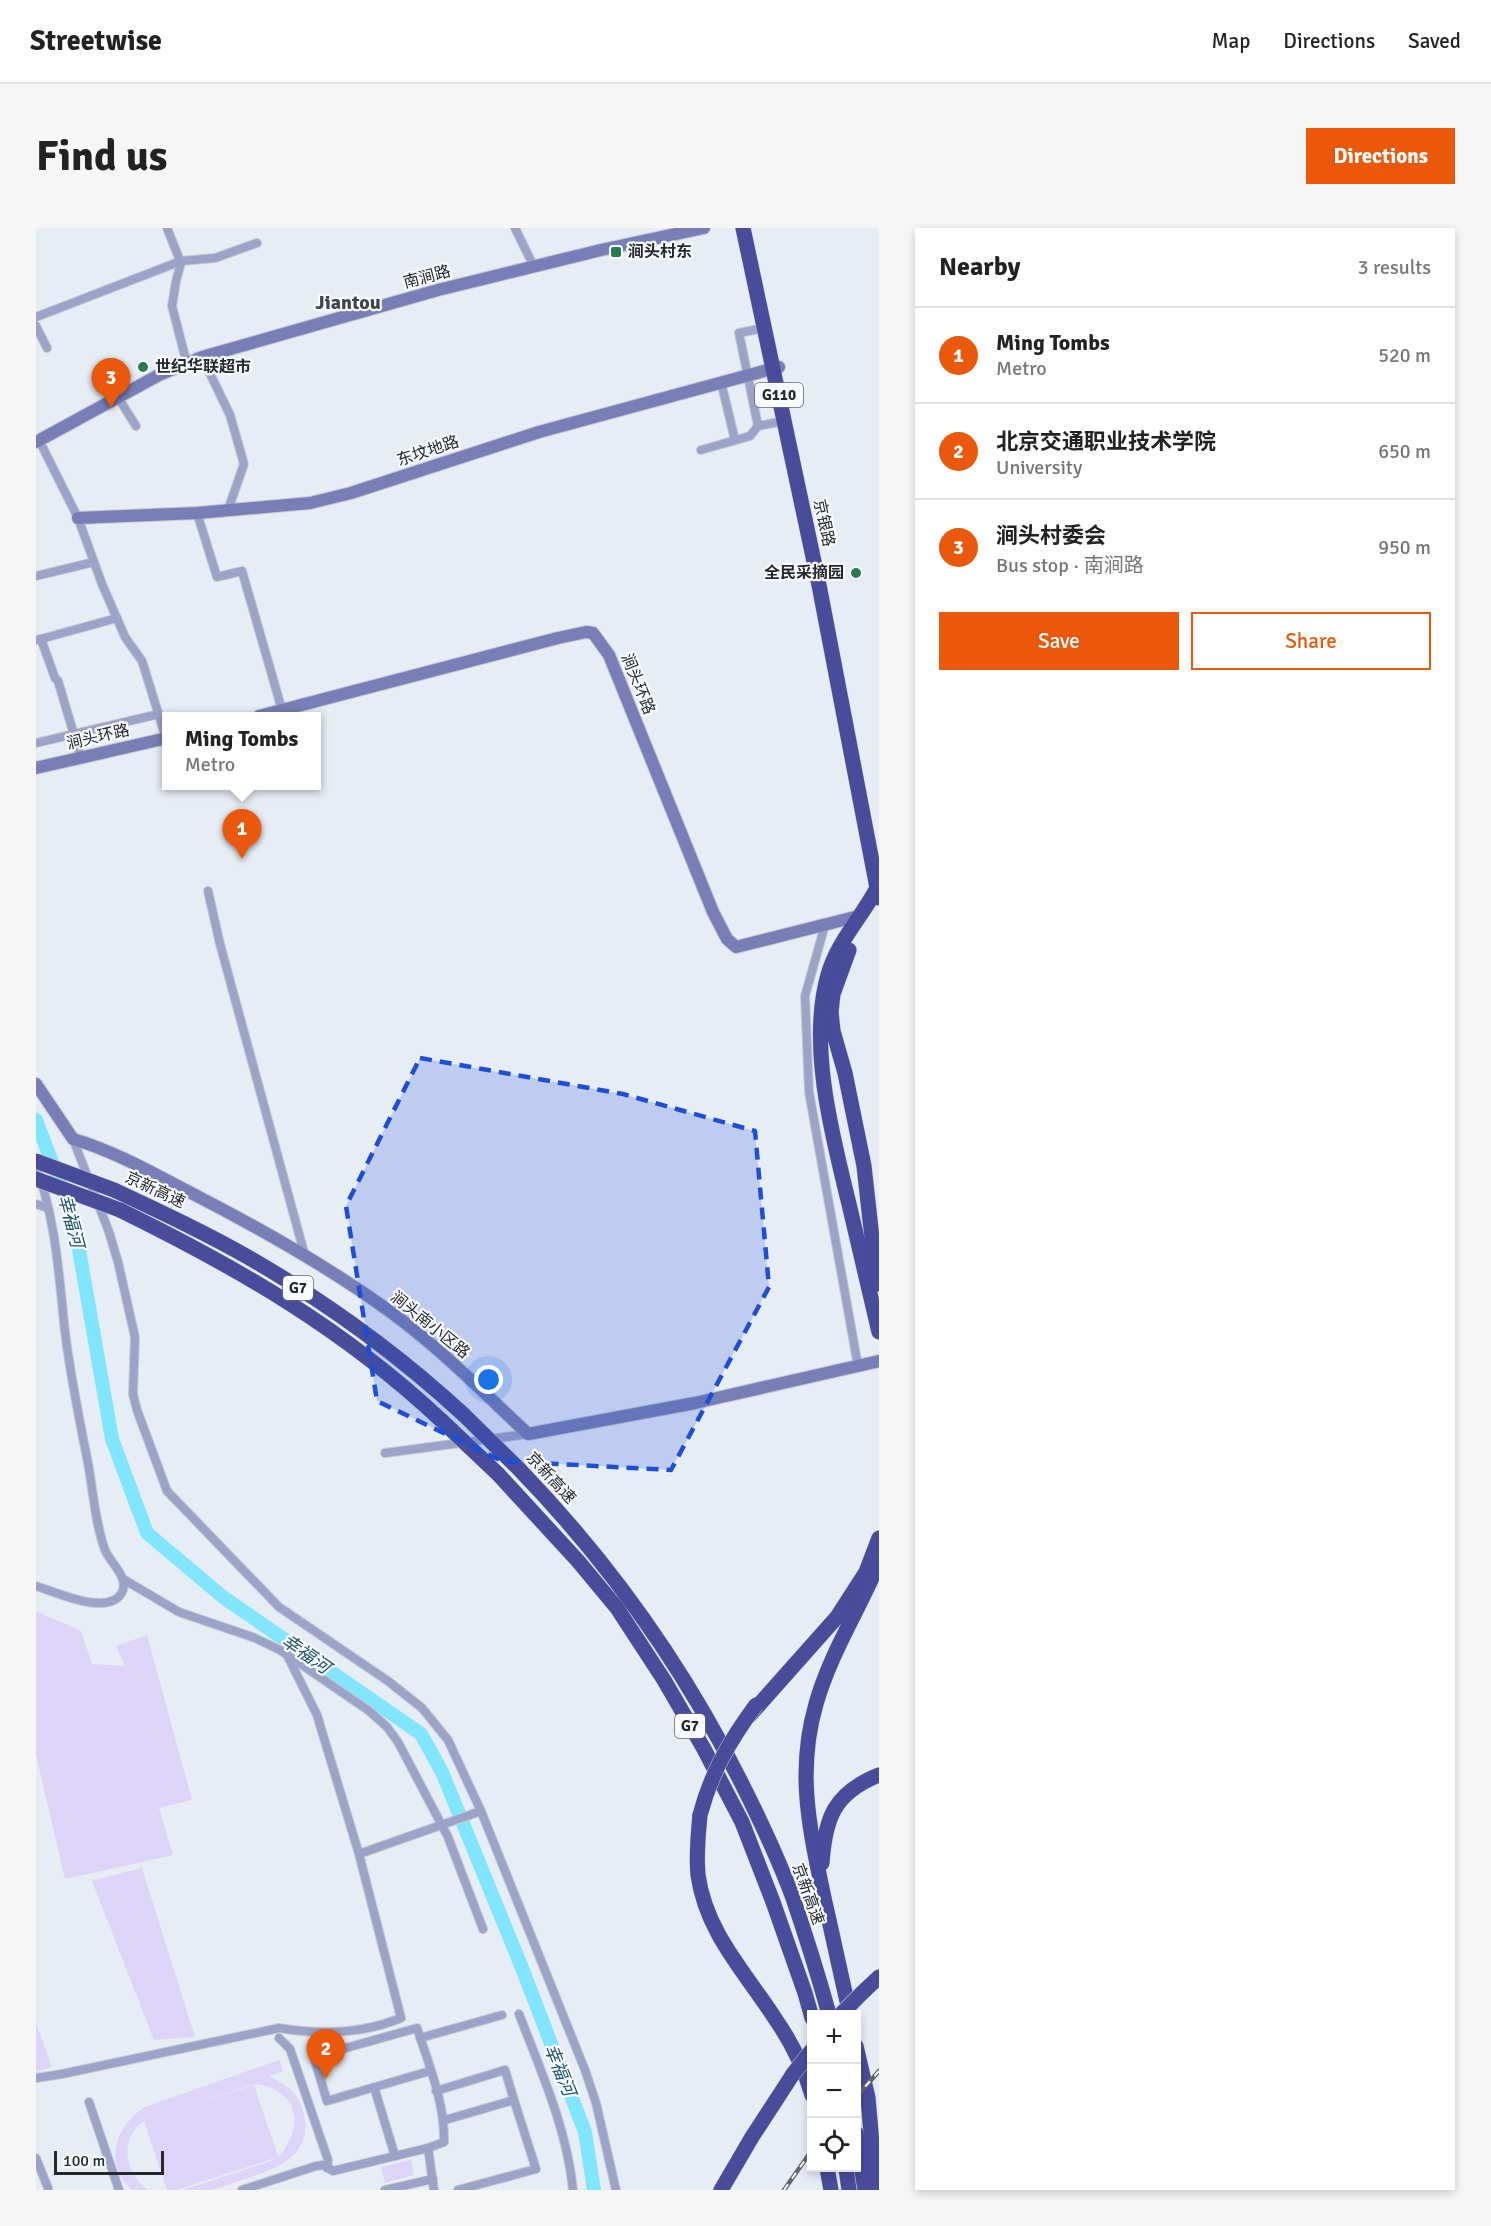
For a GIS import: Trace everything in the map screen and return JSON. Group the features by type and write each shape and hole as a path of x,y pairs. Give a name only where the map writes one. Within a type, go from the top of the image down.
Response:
{"highway":[{"name":"京银路","path":"743,228 764,328 776,367 784,421 817,561"},
{"name":"京银路","path":"751,228 776,367 879,845"},
{"name":"京银路","path":"822,584 878,893"},
{"path":"878,893 859,916 834,958 824,988 821,1015 823,1078 836,1151 879,1332"},
{"path":"879,905 858,934 845,958 833,994 831,1012 832,1031 844,1073 864,1166 879,1284"},
{"name":"京新高速","path":"36,1161 114,1190 225,1245 315,1299 388,1351 432,1386 519,1469 591,1549 629,1599 680,1670 717,1734 757,1815 792,1896 828,2010"},
{"name":"京新高速","path":"36,1179 120,1210 190,1245 306,1312 361,1351 442,1421 498,1474 578,1561 617,1608 664,1680 742,1822 780,1922 810,2010"},
{"path":"807,2079 788,2039 731,1956 710,1917 698,1875 700,1815 709,1783 738,1728 847,1599 862,1570 879,1523"},
{"path":"700,1815 723,1756 741,1728 759,1704 837,1617 866,1572 879,1538"},
{"path":"849,2010 826,1908 806,1803 805,1772 808,1739 815,1705 826,1672 879,1562"},
{"path":"826,1908 822,1865 828,1823 839,1801 849,1791 862,1782 879,1775"},
{"path":"846,2010 879,1977"},
{"path":"721,2190 752,2137 807,2056"},
{"path":"860,2064 868,2098 876,2190"},
{"path":"861,2165 865,2190"},
{"path":"828,2172 831,2190"},
{"path":"847,2172 849,2190"}],"street":[{"path":"167,228 181,261 172,306 187,364"},
{"path":"515,228 534,267"},
{"name":"南涧路","path":"38,441 159,375 202,357 438,290 704,228"},
{"path":"36,317 181,261 215,258 257,243"},
{"path":"36,326 48,348"},
{"path":"758,426 739,333 764,328"},
{"path":"202,357 230,416 244,464 228,510"},
{"name":"东坟地路","path":"78,518 197,513 310,503 351,493 539,432 776,367"},
{"path":"721,382 735,440"},
{"path":"116,399 121,402 136,426"},
{"path":"701,450 750,436 758,426 784,421"},
{"path":"38,441 78,518 125,637 142,661 162,724"},
{"path":"197,513 217,577 242,571 282,710"},
{"path":"36,576 94,562"},
{"path":"81,758 58,681 39,639 117,618"},
{"name":"涧头环路","path":"275,712 558,638 586,632 593,633 609,655 713,912 727,939 736,947 859,916"},
{"path":"36,743 159,714"},
{"name":"涧头环路","path":"36,768 162,739"},
{"path":"208,891 220,944 305,1256"},
{"path":"825,925 805,996 809,1092 858,1366"},
{"path":"36,1084 73,1139 109,1232 135,1337 133,1394 168,1491 279,1607 388,1681 422,1708 448,1740 481,1811 585,2070 605,2137 616,2190"},
{"name":"涧头南小区路","path":"73,1139 99,1147 150,1171 260,1229 305,1256 392,1313 469,1378 528,1434"},
{"path":"36,1167 48,1208 76,1404 92,1482 99,1531 106,1553 123,1579 124,1585 122,1594 116,1600 102,1605 85,1602 36,1586"},
{"path":"36,1204 48,1208"},
{"path":"385,1453 528,1434 695,1403 879,1361"},
{"path":"123,1579 179,1612 255,1638 287,1655 368,1710 387,1727 446,1822 483,1929"},
{"path":"36,2078 279,2028 339,2033 384,2025 401,2018 359,1854 317,1715 287,1655"},
{"path":"359,1854 481,1811"},
{"path":"519,2014 550,2092 573,2190"},
{"path":"420,2038 502,2015"},
{"path":"242,2190 316,2166 323,2165 333,2171 444,2142 445,2120 417,2028 314,2057 327,2101 430,2071"},
{"path":"279,2038 290,2049 328,2160 327,2168"},
{"path":"436,2091 505,2070 536,2169 458,2190"},
{"path":"374,2087 395,2156"},
{"path":"445,2120 514,2100"},
{"path":"89,2102 119,2190"},
{"path":"428,2148 434,2190"},
{"path":"36,2158 48,2188"},
{"path":"385,2190 433,2179"}],"highlighted area":[{"path":"420,1058 623,1094 755,1131 769,1287 671,1470 502,1461 377,1401 346,1206"}],"shaded area":[{"path":"36,1611 81,1631 92,1664 125,1666 116,1646 147,1635 192,1800 159,1808 173,1855 65,1879 36,1755"},
{"path":"142,1868 195,2037 154,2040 92,1881"},
{"path":"36,2023 52,2067 36,2072"},
{"path":"279,2060 283,2071 269,2076 287,2087 299,2101 304,2115 303,2142 297,2152 278,2166 223,2187 211,2190 183,2190 275,2158 177,2190 167,2190 144,2121 130,2137 128,2156 134,2175 148,2190 132,2190 123,2180 118,2169 115,2157 116,2146 126,2124 145,2107","holes":["255,2084 266,2086 283,2095 289,2102 295,2120 289,2141 278,2156 254,2085 146,2120"]},
{"path":"411,2160 414,2175 385,2183 381,2167"}],"waterway":[{"name":"幸福河","path":"36,1120 74,1221 112,1439 147,1533 223,1597 421,1734 442,1772 522,1968 585,2132 594,2190"}],"railway":[{"path":"861,2091 879,2071"},
{"path":"784,2190 807,2157"}],"place":[{"name":"涧头村东","path":"616,252"},
{"name":"世纪华联超市","path":"143,367"},
{"name":"涧头村委会","path":"111,408"},
{"name":"全民采摘园","path":"856,573"},
{"name":"Ming Tombs","path":"242,859"},
{"name":"北京交通职业技术学院","path":"326,2079"}],"district":[{"name":"Jiantou","path":"348,302"}]}
